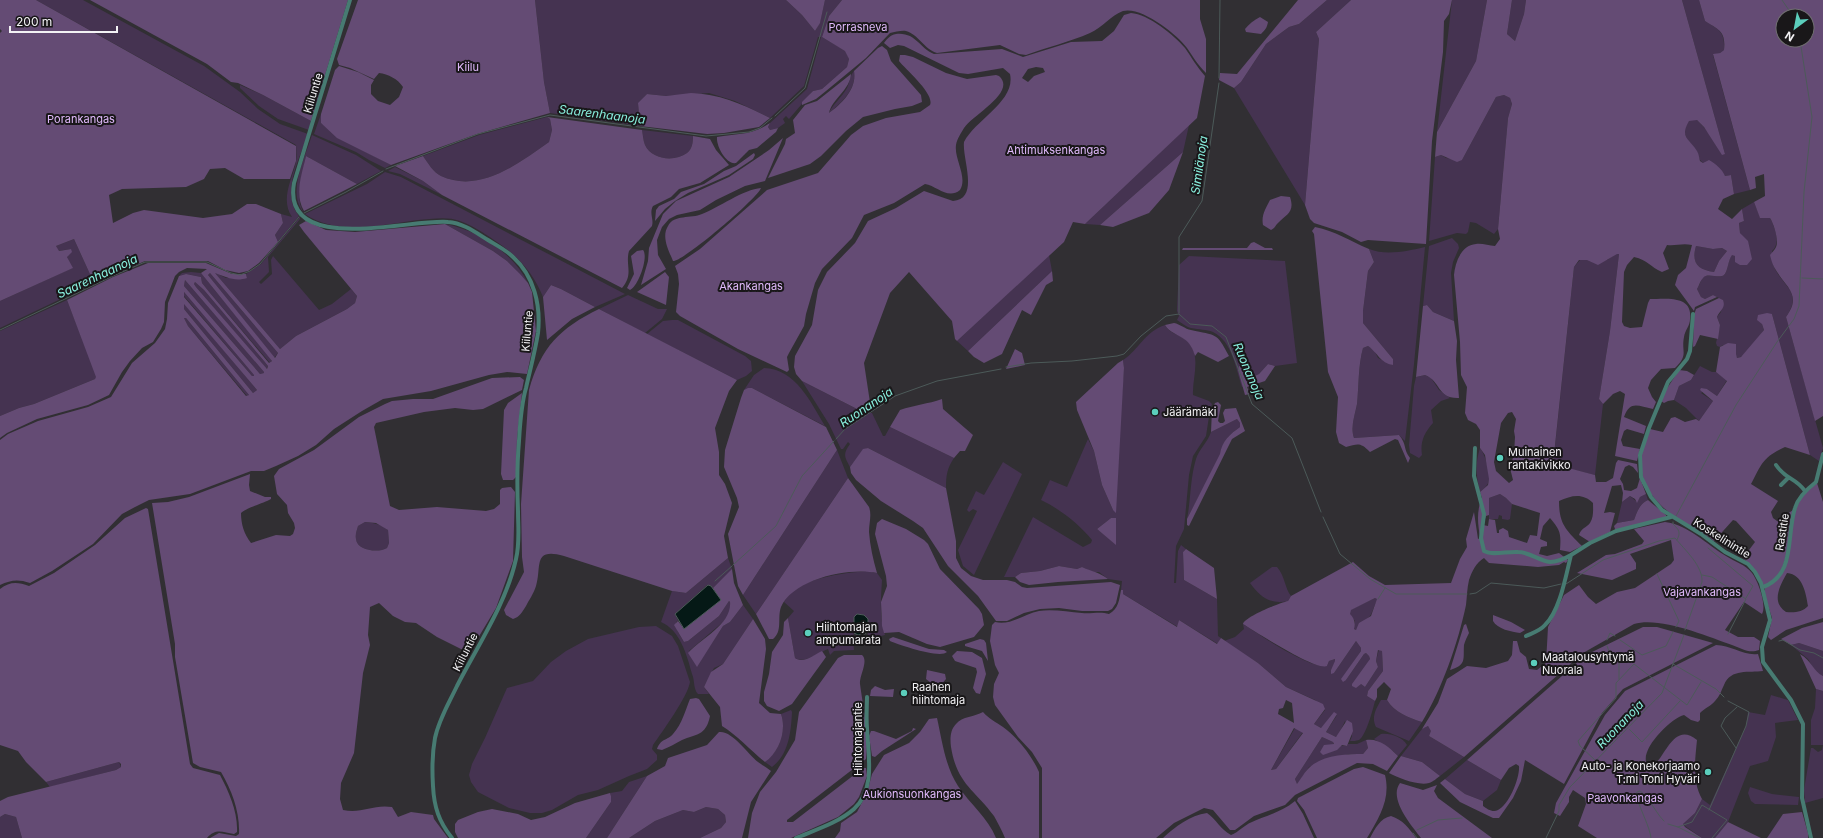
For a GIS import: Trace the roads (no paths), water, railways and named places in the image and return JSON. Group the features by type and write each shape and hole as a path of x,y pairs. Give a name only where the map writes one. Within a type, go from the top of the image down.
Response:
{"street":[{"name":"Kiiluntie","path":"350,0 294,183 293,193 297,207 303,216 311,221 337,228 370,229 441,221 456,223 466,227 507,251 519,262 535,291 538,303 538,332 524,398 519,438 517,557 513,573 505,592 444,712 433,748 432,775 435,807 441,823 452,838"},
{"name":"Koskelinintie","path":"1693,314 1689,355 1668,382 1649,428 1640,455 1640,471 1647,491 1656,504 1671,517 1701,534 1725,552 1748,564 1755,572 1763,587 1770,620 1763,644 1762,657 1770,674 1797,710 1803,724 1802,798 1811,838"},
{"path":"1475,448 1474,476 1484,514 1481,538 1484,551 1489,553 1519,552 1530,554 1549,562 1558,561 1616,531 1671,517"},
{"name":"Rastitie","path":"1763,587 1776,580 1784,568 1790,542 1795,508 1805,491 1816,482 1823,454"},
{"path":"1776,465 1781,473 1799,483 1805,491"},
{"path":"1781,485 1788,478"},
{"path":"1526,636 1543,628 1549,620 1562,590 1571,555"},
{"name":"Hiihtomajantie","path":"796,838 826,825 850,812 858,805 863,795 869,772 867,697"}],"waterway":[{"name":"Similänoja","path":"1219,78 1220,0"},
{"path":"1782,0 1788,8"},
{"name":"Saarenhaanoja","path":"775,116 805,88 827,12"},
{"path":"1676,516 1736,405 1777,342 1794,319 1799,306 1804,192 1812,117 1801,48"},
{"name":"Similänoja","path":"1179,313 1179,237 1202,201 1219,83"},
{"name":"Saarenhaanoja","path":"386,169 478,134 550,115 706,136 749,132 760,128 772,118"},
{"name":"Saarenhaanoja","path":"304,213 383,171"},
{"name":"Saarenhaanoja","path":"0,330 145,262 207,262 231,273 240,275 250,271 260,264 299,217"},
{"path":"1802,278 1823,279"},
{"name":"Ruonanoja","path":"1006,367 1031,363 1072,361 1124,354 1141,336 1166,316 1179,314 1190,324 1212,326 1226,337 1252,404 1292,438 1321,512"},
{"name":"Ruonanoja","path":"836,439 845,429 895,396 937,381 1001,369"},
{"name":"Ruonanoja","path":"733,565 776,526 802,476 834,441"},
{"name":"Ruonanoja","path":"1323,517 1340,554 1370,579 1396,594 1467,594"},
{"path":"1673,522 1679,531 1677,540"},
{"name":"Ruonanoja","path":"1566,584 1603,560 1659,541 1675,538 1693,558 1702,576 1702,582 1685,630"},
{"path":"1708,548 1753,586 1746,598"},
{"name":"Ruonanoja","path":"715,581 732,566"},
{"path":"1657,574 1679,621 1676,627"},
{"path":"1702,575 1712,577 1746,599 1728,634"},
{"name":"Ruonanoja","path":"1470,594 1476,593 1491,583 1544,588 1561,584"},
{"path":"1378,599 1385,588"},
{"path":"1620,640 1642,655 1666,646 1673,632"},
{"path":"1607,640 1610,633 1615,636"},
{"name":"Ruonanoja","path":"1546,838 1559,811 1559,805 1570,787 1662,693 1684,635"},
{"path":"1779,641 1783,640 1800,650 1814,653 1823,658"},
{"path":"1607,646 1609,651 1619,662 1619,679"},
{"path":"1596,761 1580,746 1578,741 1616,698 1616,683 1634,664 1687,705 1701,682"},
{"path":"1673,664 1716,689 1724,697"},
{"path":"1629,729 1642,742 1680,701"},
{"path":"1709,810 1746,726 1749,712 1728,701"},
{"path":"1736,748 1721,726 1725,718 1737,707"},
{"path":"1651,838 1636,793 1639,791 1642,792 1664,821"},
{"path":"1678,827 1692,822 1702,805 1727,820 1712,838"},
{"path":"1417,830 1438,820 1462,818"},
{"path":"1668,824 1678,827 1700,838"},
{"path":"1413,833 1417,838"}],"place":[{"name":"Jäärämäki","path":"1155,412"},
{"name":"Muinainen rantakivikko","path":"1500,458"},
{"name":"Hiihtomajan ampumarata","path":"808,633"},
{"name":"Maatalousyhtymä Nuorala","path":"1534,663"},
{"name":"Raahen hiihtomaja","path":"904,693"},
{"name":"Auto- ja Konekorjaamo T:mi Toni Hyväri","path":"1708,772"}],"park label":[{"name":"Porrasneva","path":"858,27"},
{"name":"Kiilu","path":"468,67"},
{"name":"Porankangas","path":"81,119"},
{"name":"Ahtimuksenkangas","path":"1056,150"},
{"name":"Akankangas","path":"751,286"},
{"name":"Vajavankangas","path":"1702,592"},
{"name":"Aukionsuonkangas","path":"912,794"},
{"name":"Paavonkangas","path":"1625,798"}]}
